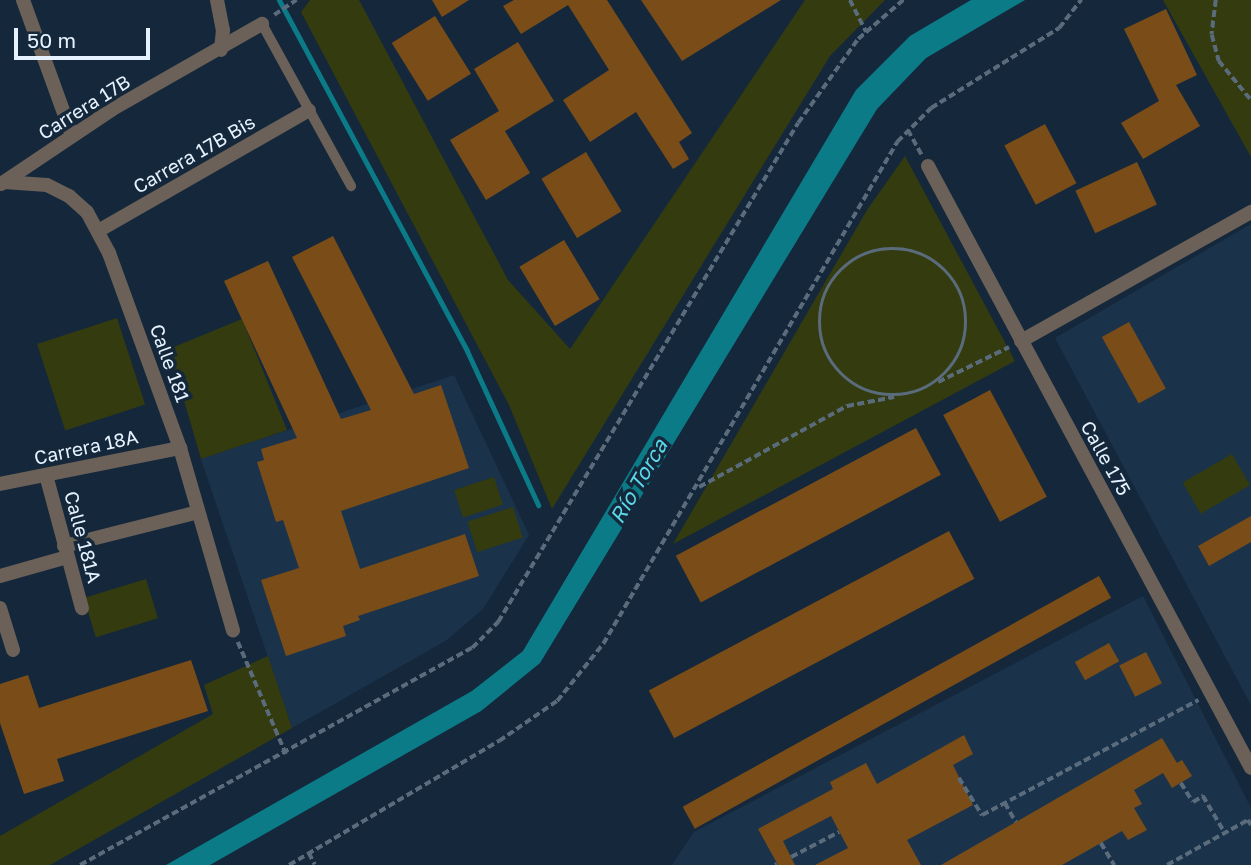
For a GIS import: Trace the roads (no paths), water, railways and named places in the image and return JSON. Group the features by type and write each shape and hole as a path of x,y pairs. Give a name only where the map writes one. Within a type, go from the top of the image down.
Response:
{"street":[{"path":"23,0 72,135"},
{"path":"217,0 223,30 221,50"},
{"path":"261,24 351,186"},
{"name":"Carrera 17B","path":"1,180 261,24"},
{"name":"Carrera 17B Bis","path":"98,231 309,110"},
{"name":"Calle 175","path":"928,166 1251,768"},
{"name":"Calle 181","path":"1,180 47,185 69,196 98,231 118,273 180,448 233,630"},
{"path":"1021,341 1251,212"},
{"name":"Carrera 18A","path":"0,484 180,448"},
{"name":"Calle 181A","path":"46,475 82,608"},
{"path":"0,576 66,552 198,512"},
{"path":"0,608 13,650"}],"water":[{"name":"Río Torca","path":"971,0 1025,0 926,58 877,109 540,663 481,711 210,865 166,865 472,691 523,651 856,90 910,36"}],"waterway":[{"path":"279,0 467,351 538,505"}]}
